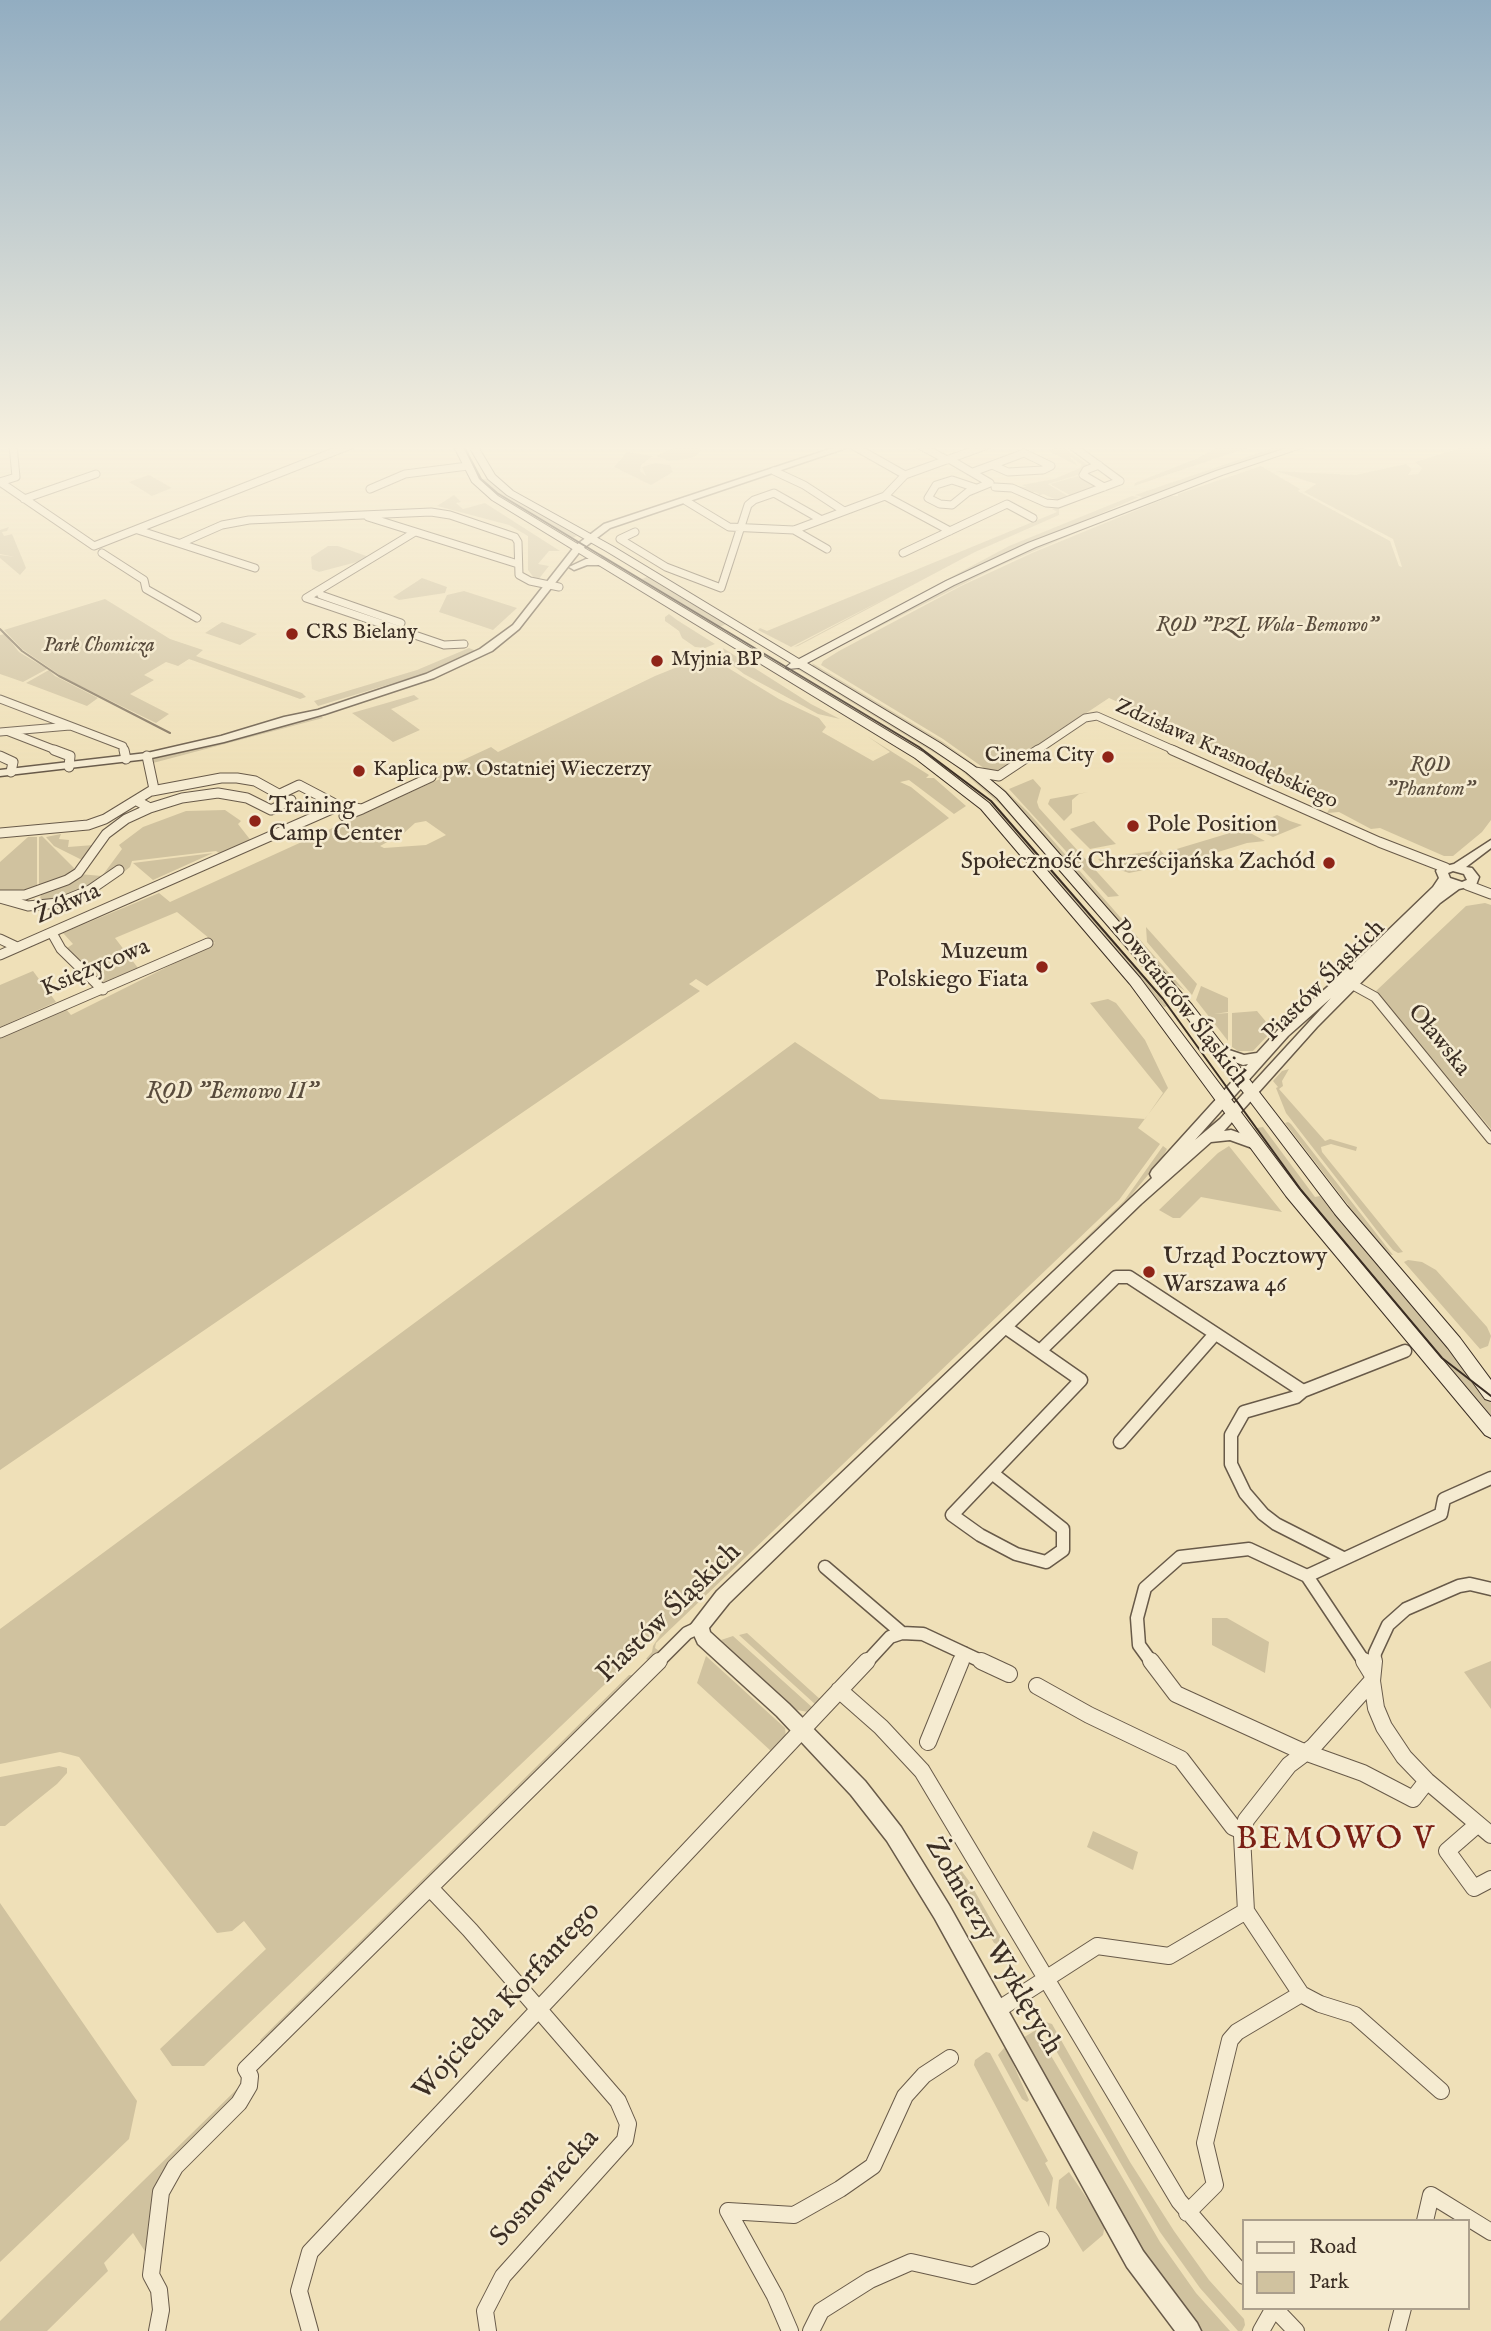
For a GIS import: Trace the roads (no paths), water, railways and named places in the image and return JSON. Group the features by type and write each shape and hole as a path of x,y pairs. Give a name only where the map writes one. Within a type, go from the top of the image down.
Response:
{"main road":[{"name":"Powstańców Śląskich","path":"588,554 919,755 985,806 1135,981 1292,1192 1491,1430"},
{"name":"Powstańców Śląskich","path":"615,554 927,740 970,769 1000,795 1153,968 1341,1210 1454,1343 1491,1394"},
{"path":"794,662 988,554"},
{"path":"777,671 1013,554"}],"street":[{"path":"103,554 144,580 146,589 197,618"},
{"path":"213,554 256,568"},
{"path":"379,554 306,598 444,645 464,645"},
{"path":"485,554 518,564"},
{"path":"518,554 518,573 524,579 555,586"},
{"path":"6,773 147,756 309,716 447,670 484,652 528,623 579,554"},
{"path":"555,586 573,567 580,554"},
{"path":"644,554 669,569 721,588 732,554"},
{"path":"573,567 586,562 602,562"},
{"path":"321,595 484,652"},
{"path":"0,700 123,746 126,760"},
{"name":"Zdzisława Krasnodębskiego","path":"999,776 1085,718 1097,716 1491,892"},
{"path":"4,732 70,726"},
{"path":"30,740 47,730"},
{"path":"4,732 71,756 69,767"},
{"path":"0,756 13,762 6,773"},
{"path":"147,756 152,790"},
{"path":"970,769 983,775 999,776 996,781 1000,795"},
{"path":"344,816 431,777"},
{"path":"0,833 89,825 106,819 152,790 221,778 244,779 292,801 271,810 239,796 218,793 194,796 150,808 126,819 106,834 78,873 44,890 25,895 0,896"},
{"path":"189,784 194,796"},
{"path":"280,794 300,785 339,806 362,808"},
{"path":"138,801 150,808"},
{"name":"Żółwia","path":"0,955 339,806"},
{"name":"Piastów Śląskich","path":"1136,1200 1222,1099 1247,1086 1312,1024 1440,887 1457,876 1487,847"},
{"path":"0,896 20,905 48,905 75,898 119,870"},
{"path":"78,873 96,887"},
{"path":"52,933 61,949 103,990"},
{"path":"0,939 18,947"},
{"name":"Księżycowa","path":"0,1033 208,943"},
{"name":"Piastów Śląskich","path":"157,2331 161,2310 159,2290 151,2275 161,2192 175,2167 239,2103 249,2085 250,2076 246,2069 687,1633 698,1628 702,1619 723,1597 1136,1200 1233,1114 1262,1057 1294,1023 1349,982"},
{"name":"Oławska","path":"1349,982 1375,998 1491,1139"},
{"path":"1220,1052 1243,1060 1262,1057"},
{"path":"1209,1137 1231,1135 1255,1144"},
{"path":"1040,1352 1116,1277 1129,1277 1300,1394"},
{"path":"992,1473 1063,1529 1063,1550 1046,1562 1016,1554 980,1535 952,1515 992,1473 1082,1380 1005,1327"},
{"path":"1120,1442 1215,1334"},
{"path":"1343,1558 1276,1524 1263,1514 1245,1493 1231,1464 1231,1435 1244,1412 1300,1394 1405,1351"},
{"path":"1307,1576 1441,1514 1444,1499 1491,1478"},
{"path":"1372,1677 1350,1637 1307,1576 1249,1549 1180,1557 1145,1588 1137,1618 1139,1645 1176,1695 1306,1752 1363,1773 1413,1798 1427,1781"},
{"path":"825,1567 902,1633 923,1634 1009,1674"},
{"path":"1491,1588 1470,1584 1459,1586 1399,1614 1388,1625 1378,1643 1372,1677 1374,1701 1384,1727 1404,1757 1427,1781 1491,1835"},
{"name":"Żołnierzy Wyklętych","path":"698,1628 704,1638 783,1710 858,1788 894,1834 914,1863 1135,2259 1189,2331"},
{"name":"Wojciecha Korfantego","path":"310,2331 299,2291 310,2252 839,1690 890,1637 902,1633"},
{"path":"928,1742 964,1653"},
{"path":"1372,1677 1317,1743 1289,1765 1248,1816 1242,1831 1246,1910 1301,1994 1320,2004 1355,2015 1441,2091"},
{"path":"1037,1686 1089,1715 1181,1759 1233,1827 1242,1831"},
{"path":"839,1690 881,1727 922,1771 1187,2214 1242,2274"},
{"path":"1478,1824 1447,1851 1474,1888 1491,1879"},
{"name":"Sosnowiecka","path":"431,1889 623,2108 628,2124 625,2140 503,2276 485,2311 488,2331"},
{"path":"996,2011 1097,1946 1169,1956 1246,1910"},
{"path":"1187,2214 1215,2185 1206,2143 1230,2040 1237,2032 1301,1994"},
{"path":"790,2331 775,2296 728,2211 794,2215 840,2189 873,2166 905,2096 924,2075 950,2058"},
{"path":"1425,2219 1431,2195 1470,2219"},
{"path":"1470,2219 1491,2232"},
{"path":"811,2331 821,2311 870,2280 911,2262 973,2276 1041,2240"},
{"path":"1261,2331 1273,2310"},
{"path":"1276,2310 1296,2331"},
{"path":"1397,2331 1402,2310"}],"waterway":[{"path":"0,629 22,651 59,676 170,733"}],"tram line":[{"path":"598,554 919,747 991,801 1163,999 1301,1190 1394,1301 1442,1358 1491,1396"}],"place":[{"name":"CRS Bielany","path":"292,634"},
{"name":"Myjnia BP","path":"657,661"},
{"name":"Cinema City","path":"1108,757"},
{"name":"Kaplica pw. Ostatniej Wieczerzy","path":"359,771"},
{"name":"Training Camp Center","path":"255,821"},
{"name":"Pole Position","path":"1133,826"},
{"name":"Społeczność Chrześcijańska Zachód","path":"1329,863"},
{"name":"Muzeum Polskiego Fiata","path":"1042,967"},
{"name":"Urząd Pocztowy Warszawa 46","path":"1149,1272"}],"district":[{"name":"BEMOWO V","path":"1336,1841"}],"park label":[{"name":"ROD \"PZL Wola-Bemowo\"","path":"1267,627"},
{"name":"Park Chomicza","path":"99,647"},
{"name":"ROD \"Phantom\"","path":"1430,779"},
{"name":"ROD \"Bemowo II\"","path":"232,1093"}]}
